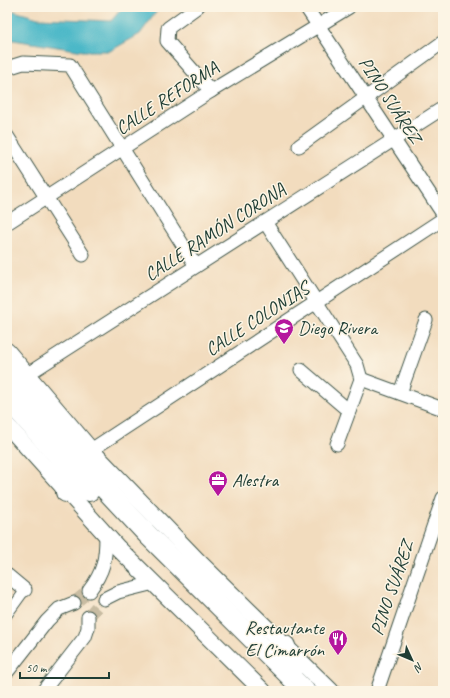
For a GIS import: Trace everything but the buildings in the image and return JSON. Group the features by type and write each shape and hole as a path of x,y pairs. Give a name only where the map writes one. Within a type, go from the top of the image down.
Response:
{"main road":[{"path":"12,384 63,463 178,585 295,687"},
{"path":"12,384 89,472 142,529 295,687"},
{"path":"63,463 66,492"},
{"path":"285,646 295,687"}],"street":[{"path":"198,7 168,28 167,41 211,91"},
{"name":"PINO SUÁREZ","path":"306,7 443,214"},
{"name":"CALLE REFORMA","path":"7,223 211,91 349,7"},
{"path":"299,146 443,42"},
{"path":"7,68 23,63 70,65 196,266"},
{"name":"CALLE RAMÓN CORONA","path":"12,384 443,108"},
{"path":"7,136 83,255"},
{"name":"CALLE COLONIAS","path":"91,450 443,219"},
{"path":"265,222 357,365 361,379 337,444"},
{"path":"400,393 426,320"},
{"path":"7,351 12,384 91,450 200,563 331,691"},
{"path":"301,370 349,411"},
{"path":"361,379 443,409"},
{"path":"7,425 106,536 263,691"},
{"name":"PINO SUÁREZ","path":"377,691 443,498"},
{"path":"89,591 99,577 106,558 106,536"},
{"path":"7,575 25,590 7,615"},
{"path":"104,599 118,592 154,583"},
{"path":"7,672 47,621 59,609 74,603"},
{"path":"43,691 85,637 88,628 88,617"}],"water":[{"path":"123,7 160,7 140,34 110,51 83,51 7,39 7,9 38,18 111,21"}],"tunnel":[{"path":"74,603 89,591"},
{"path":"88,617 104,599"}],"place":[{"name":"Diego Rivera","path":"284,345"},
{"name":"Alestra","path":"218,497"},
{"name":"Restautante El Cimarrón","path":"338,656"}]}
